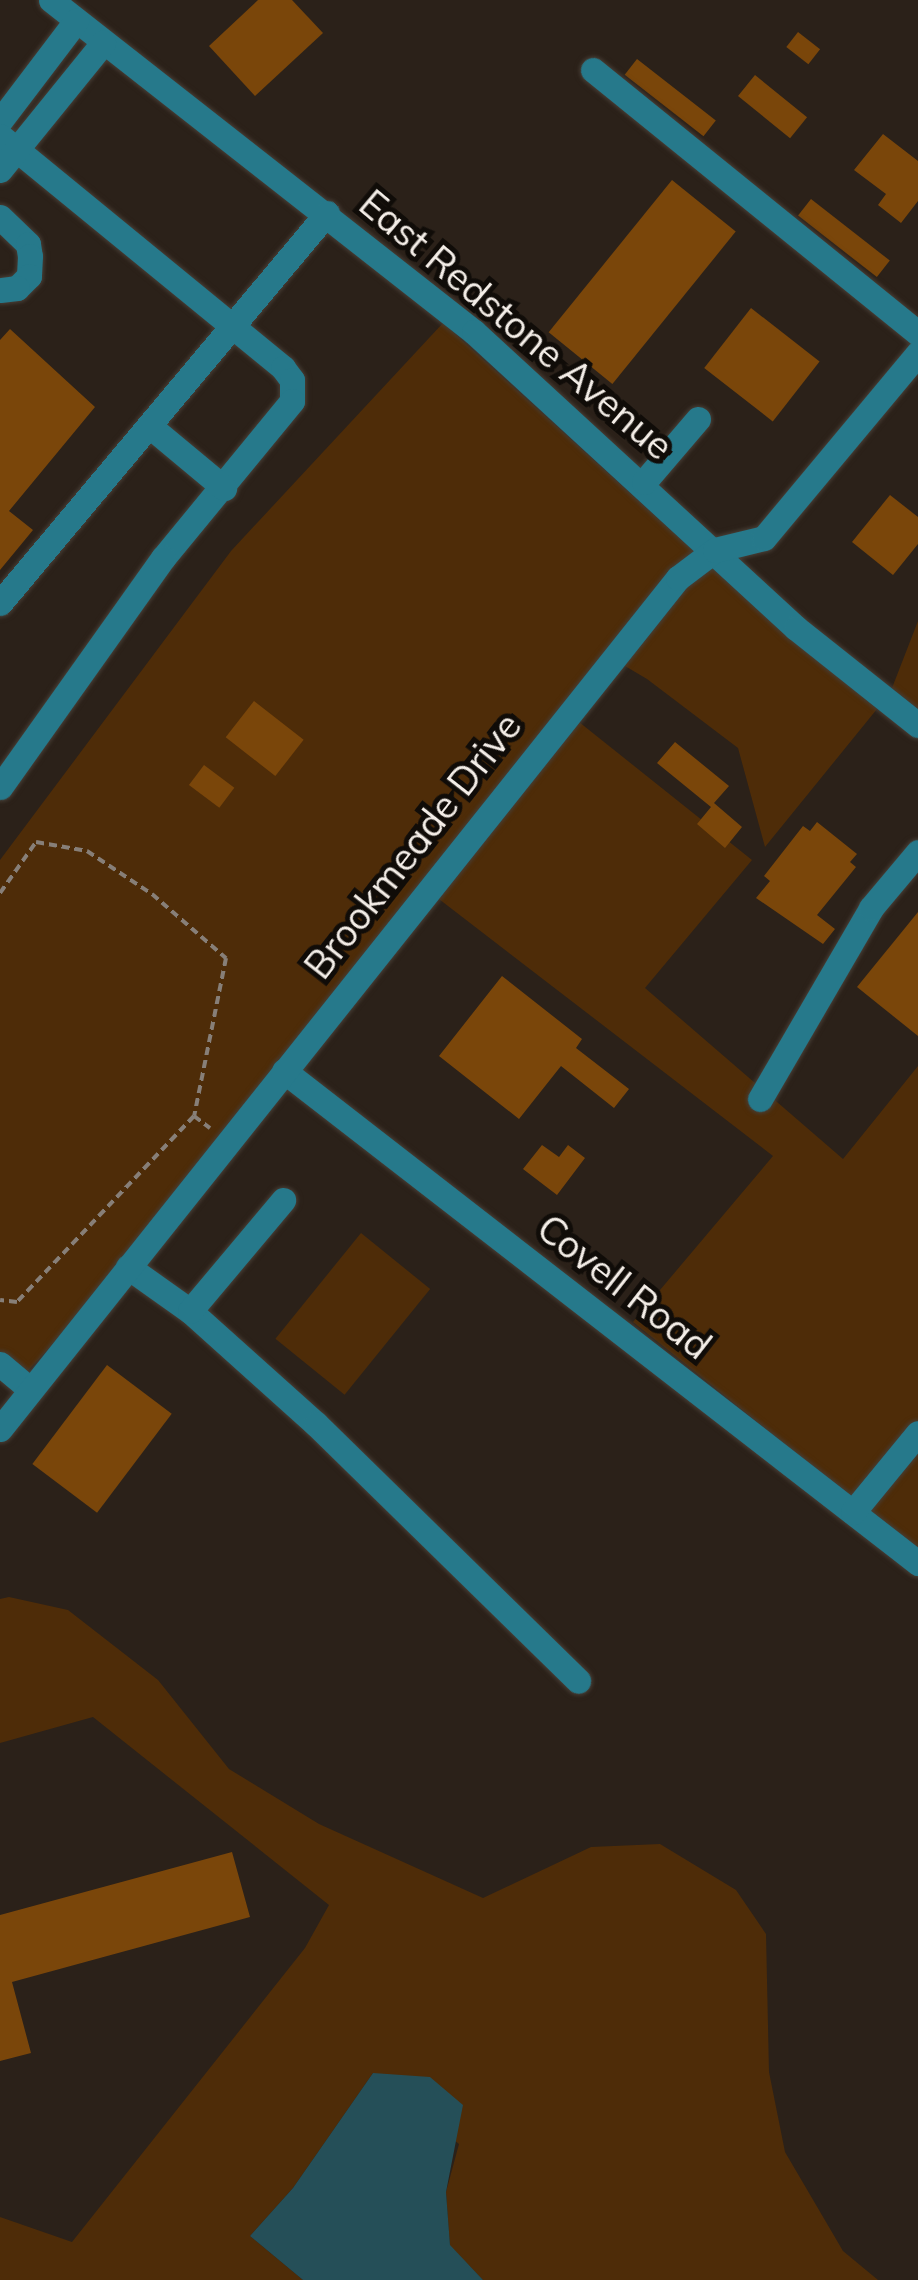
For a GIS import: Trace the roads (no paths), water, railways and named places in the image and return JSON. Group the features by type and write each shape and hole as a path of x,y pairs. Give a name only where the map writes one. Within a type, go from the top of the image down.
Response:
{"street":[{"name":"East Redstone Avenue","path":"51,0 327,213 644,482 796,628 918,725"},
{"path":"0,121 76,21"},
{"path":"0,170 8,142 104,42"},
{"path":"592,70 918,334"},
{"path":"0,787 163,558 292,401 292,380 283,368 8,142"},
{"path":"0,604 152,428 327,213"},
{"path":"0,217 28,244 30,276 18,288 0,290"},
{"name":"Brookmeade Drive","path":"0,1429 666,593 714,550 764,538 918,353"},
{"path":"644,482 698,419"},
{"path":"152,428 224,488"},
{"path":"760,1099 872,908 918,852"},
{"name":"Covell Road","path":"284,1070 918,1563"},
{"path":"190,1311 283,1200"},
{"path":"128,1267 190,1311 578,1681"},
{"path":"0,1364 31,1390"},
{"path":"853,1512 918,1433"}],"water":[{"path":"373,2073 430,2077 463,2105 446,2192 450,2245 483,2280 303,2280 250,2236 293,2188"}]}
